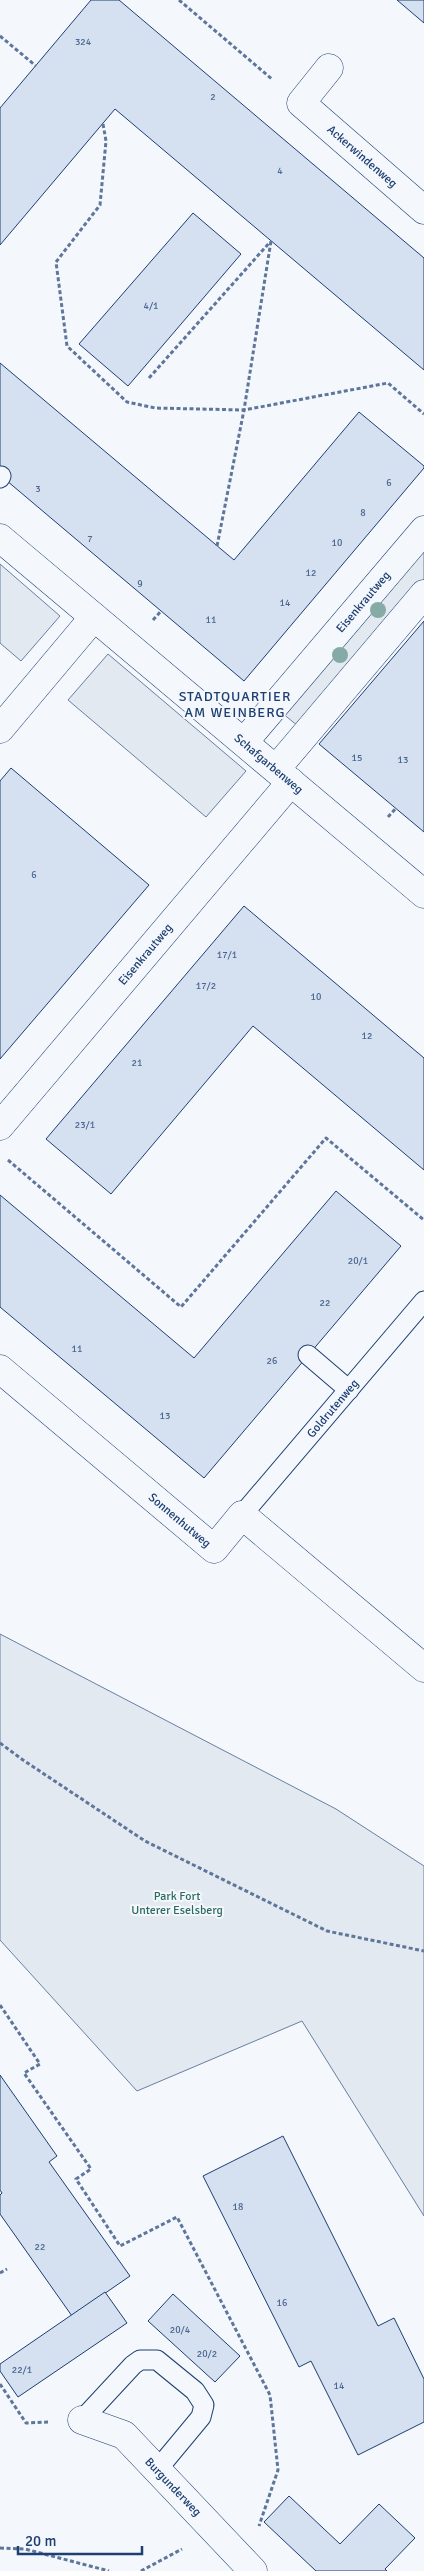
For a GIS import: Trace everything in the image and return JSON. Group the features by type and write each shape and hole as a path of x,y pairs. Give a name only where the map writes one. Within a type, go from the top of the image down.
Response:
{"street":[{"path":"301,103 329,68"},
{"name":"Ackerwindenweg","path":"301,103 424,210"},
{"name":"Eisenkrautweg","path":"244,742 424,530"},
{"name":"Schafgarbenweg","path":"0,538 424,894"},
{"name":"Eisenkrautweg","path":"0,1126 284,775 424,594"},
{"path":"0,729 94,617"},
{"name":"Sonnenhutweg","path":"0,1370 214,1549 242,1515"},
{"path":"242,1515 424,1668"},
{"name":"Burgunderweg","path":"82,2420 124,2436 249,2568"}],"lane":[{"name":"Goldrutenweg","path":"242,1515 424,1300"},
{"path":"308,1355 349,1390"},
{"path":"82,2420 133,2365 140,2360 157,2360 195,2391 204,2405 201,2417 157,2470"}],"path":[{"path":"179,0 301,103"},
{"path":"0,36 36,66"},
{"path":"103,124 106,141 100,205 56,262 67,346 127,402 156,408 244,410 388,383 424,414"},
{"path":"149,378 271,241 244,410 217,546"},
{"path":"8,1159 181,1308 326,1138 424,1220"},
{"path":"0,1743 145,1841 327,1931 424,1951"},
{"path":"0,2005 40,2064 24,2073 91,2169 76,2179 120,2246 177,2217 270,2395 278,2470 249,2568"},
{"path":"0,2273 7,2269"},
{"path":"0,2384 26,2423 82,2420"},
{"path":"141,2571 214,2532"},
{"path":"0,2548 25,2548 109,2571"}],"green space":[{"path":"424,533 424,590 304,731 276,708"},
{"path":"0,564 60,616 21,661 0,643"},
{"path":"108,654 246,771 206,817 68,700"},
{"name":"Park Fort Unterer Eselsberg","path":"0,1634 336,1809 424,1866 424,2216 302,2021 137,2091 0,1940"}],"building":[{"path":"91,0 119,0 424,258 424,370 115,109 0,245 0,108"},
{"path":"397,0 424,0 424,23"},
{"path":"193,213 241,254 128,386 79,344"},
{"path":"0,363 234,560 359,412 424,466 424,468 244,681 0,475"},
{"path":"424,621 424,832 319,744"},
{"path":"11,768 149,885 0,1059 0,781"},
{"path":"244,906 424,1058 424,1170 253,1026 111,1194 46,1139"},
{"path":"336,1191 401,1246 204,1478 0,1307 0,1195 194,1358"},
{"path":"0,2075 57,2156 49,2162 130,2276 72,2316 0,2214 0,2195 2,2193 0,2190"},
{"path":"283,2136 378,2326 394,2318 424,2379 424,2422 358,2455 311,2361 299,2367 203,2176"},
{"path":"105,2292 127,2323 18,2397 0,2371 0,2364"},
{"path":"173,2294 240,2356 215,2382 148,2321"},
{"path":"289,2496 340,2544 379,2504 415,2538 385,2569 387,2571 316,2571 264,2522"}],"district":[{"name":"STADTQUARTIER AM WEINBERG","path":"235,704"}]}
